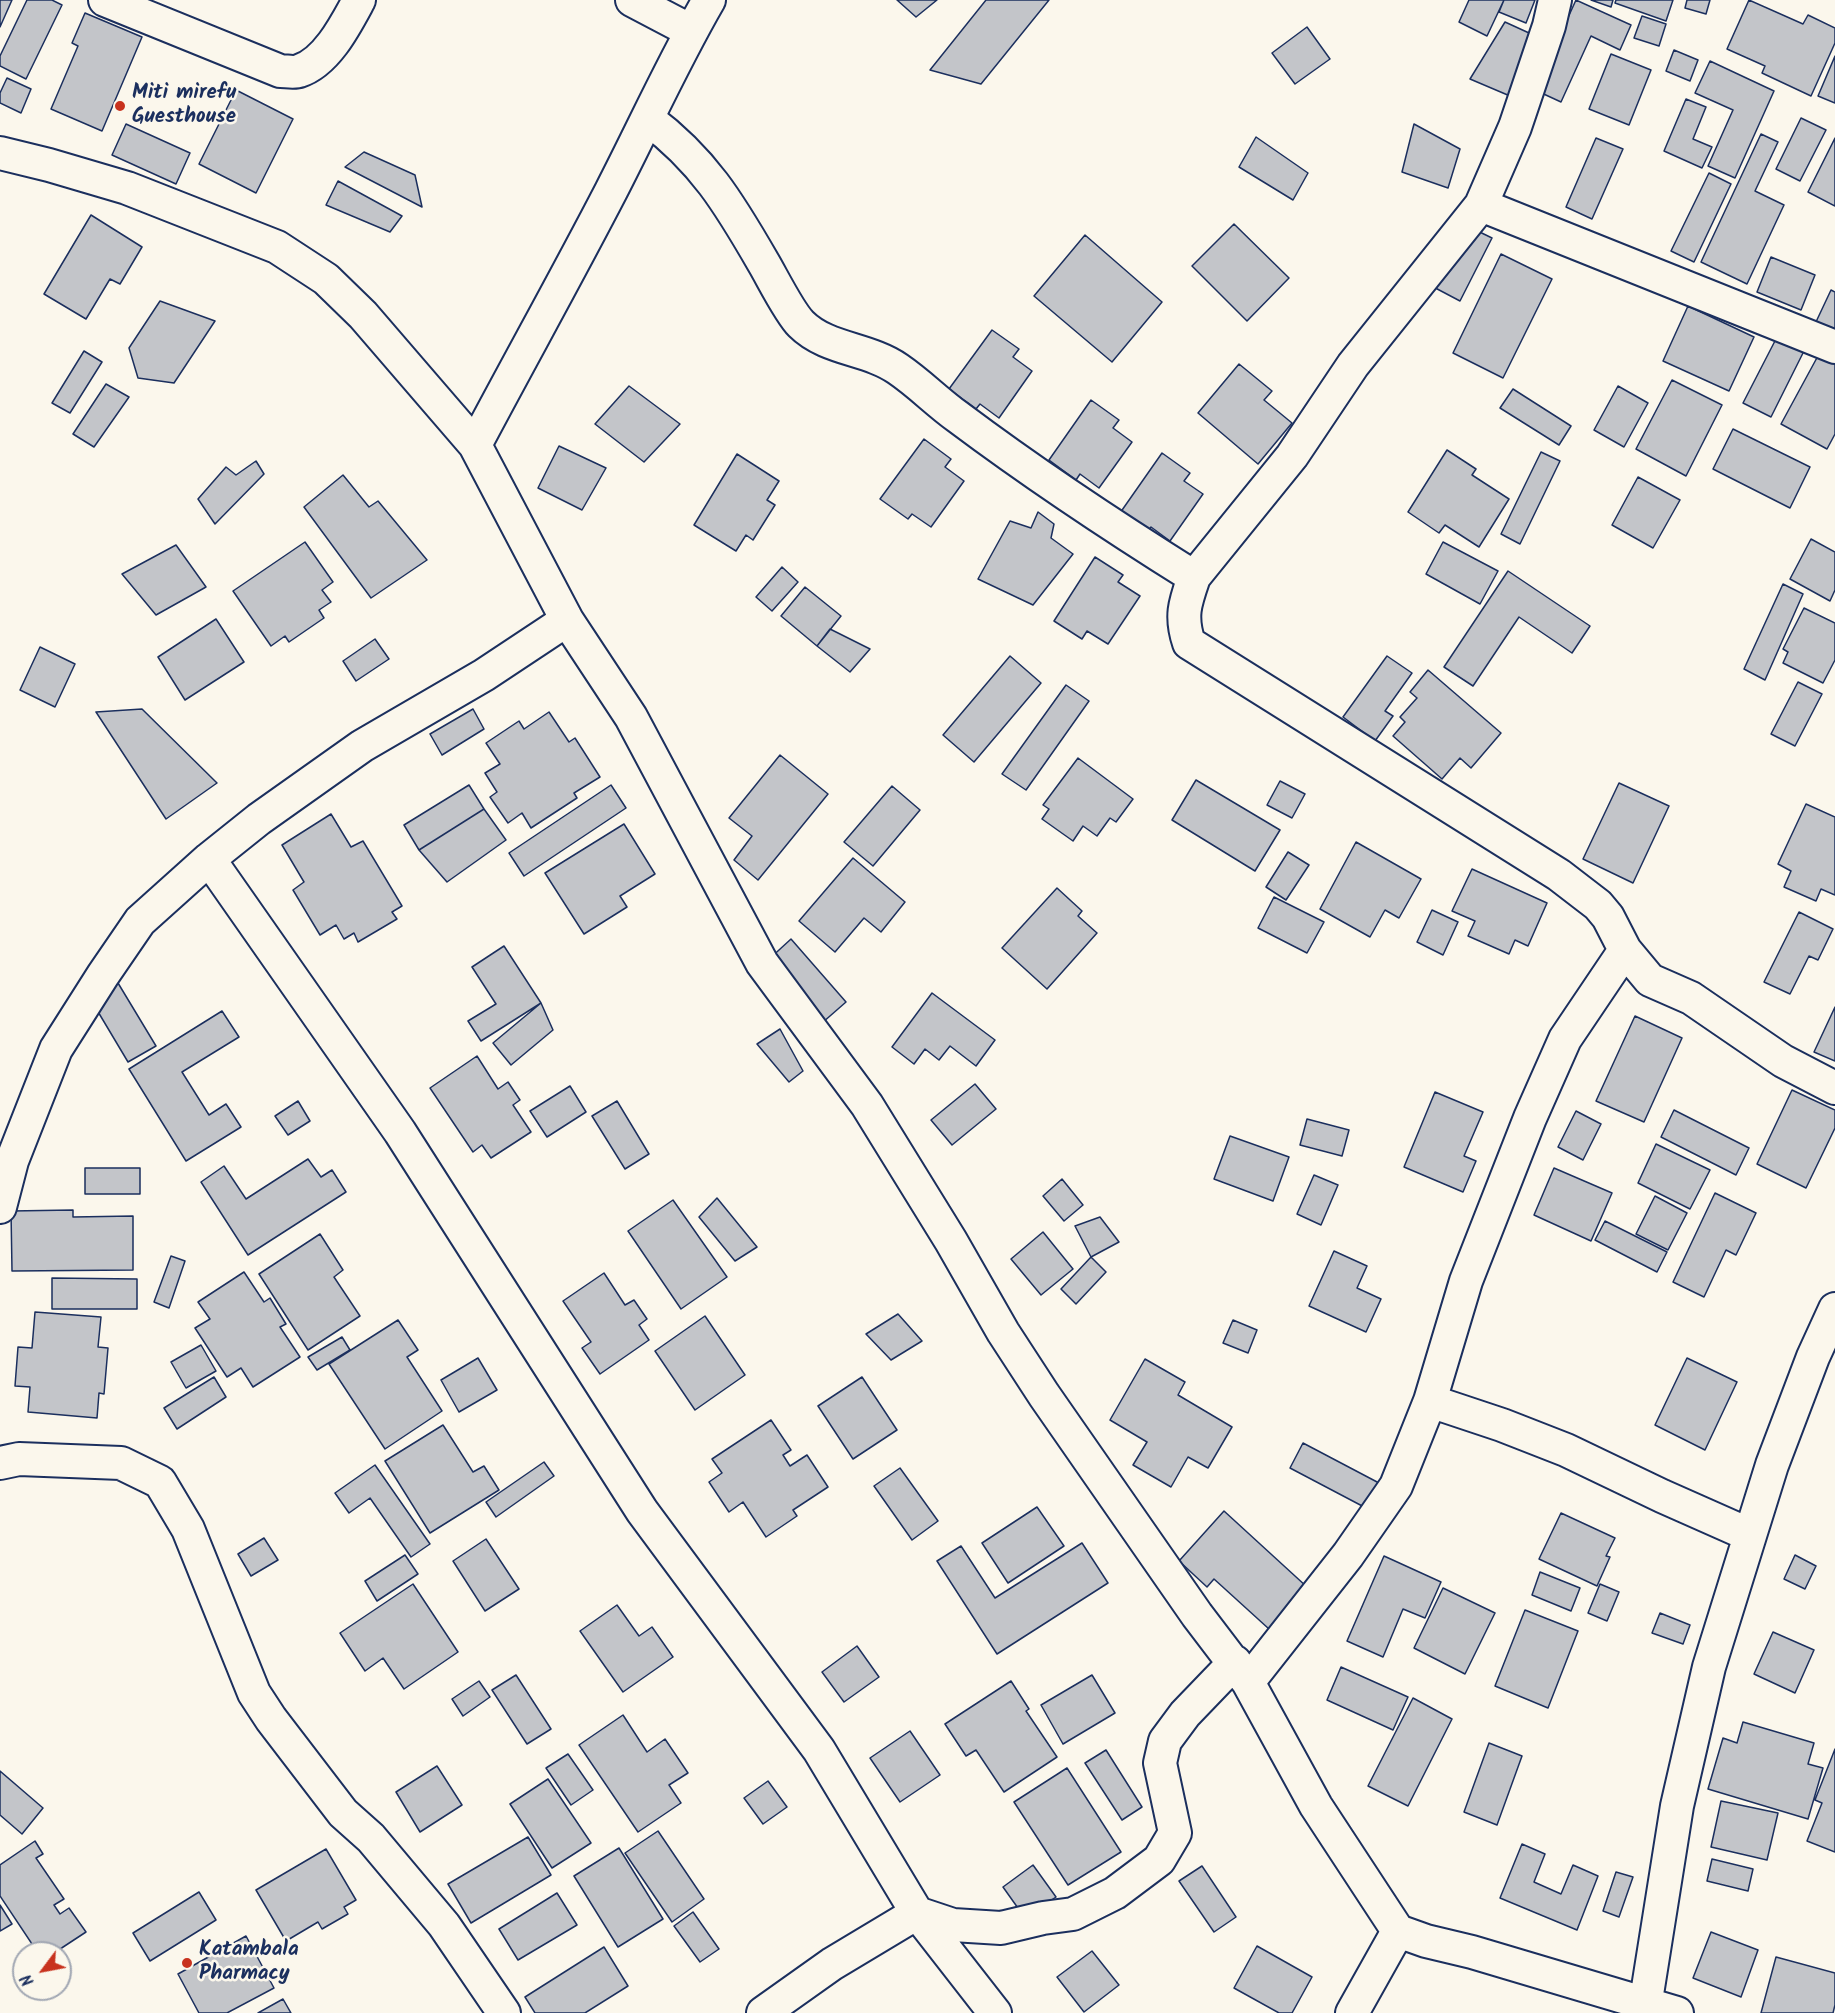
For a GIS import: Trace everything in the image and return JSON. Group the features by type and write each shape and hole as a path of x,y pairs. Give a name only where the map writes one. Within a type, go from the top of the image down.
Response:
{"street":[{"path":"105,0 280,72 299,71 333,45 359,0"},
{"path":"632,0 691,31"},
{"path":"475,445 709,0"},
{"path":"1555,0 1549,26 1515,127 1481,205 1353,365 1292,456 1194,577 1185,602 1183,625 1189,643 1559,875 1598,905 1608,917 1625,950 1650,980 1691,998 1784,1061 1835,1088"},
{"path":"648,119 672,136 715,183 733,209 799,322 820,339 852,349 895,367 926,389 956,416 1034,471 1136,541 1194,577"},
{"path":"0,153 127,188 277,247 326,279 363,315 475,445 567,620 631,717 762,963 867,1105 951,1241 1003,1332 1044,1395 1191,1606 1242,1672 1316,1806 1398,1931 1426,1941 1472,1952 1644,2008 1677,2013"},
{"path":"1481,205 1835,346"},
{"path":"0,1207 12,1161 56,1049 140,921 209,859 259,819 362,746 484,675 567,620"},
{"path":"209,859 400,1132 642,1511 819,1750 917,1913 995,2013"},
{"path":"763,2013 832,1964 917,1913 953,1924 1000,1928 1073,1914 1115,1893 1160,1860 1175,1833 1160,1763 1165,1741 1185,1714 1242,1672 1348,1555 1396,1486 1430,1401 1466,1281 1530,1118 1565,1039 1625,950"},
{"path":"1644,2008 1680,1794 1709,1667 1772,1465 1835,1309"},
{"path":"1430,1401 1502,1425 1566,1450 1750,1535"},
{"path":"0,1463 19,1460 120,1463 160,1482 188,1529 254,1693 271,1719 343,1813 371,1838 444,1925 504,2013"},
{"path":"1352,2013 1398,1931"}],"building":[{"path":"0,0 12,0 0,27"},
{"path":"27,0 52,0 62,5 26,79 0,66 0,56"},
{"path":"897,0 937,0 916,17"},
{"path":"986,0 1049,0 981,84 930,70"},
{"path":"1469,0 1504,0 1487,36 1459,22"},
{"path":"1504,0 1535,0 1526,23 1499,12"},
{"path":"1576,0 1631,25 1620,50 1591,36 1561,102 1535,90"},
{"path":"1591,0 1613,0 1611,7"},
{"path":"1616,0 1673,0 1666,21 1615,3"},
{"path":"1687,0 1710,0 1706,14 1685,8"},
{"path":"1749,0 1803,24 1808,15 1835,28 1835,43 1811,96 1762,73 1765,66 1727,49"},
{"path":"85,13 142,37 102,131 51,109 78,46 72,43"},
{"path":"1642,16 1666,24 1659,46 1634,38"},
{"path":"1505,22 1540,38 1510,96 1470,79"},
{"path":"1307,27 1330,59 1295,84 1272,53"},
{"path":"1674,50 1698,60 1690,81 1666,71"},
{"path":"1611,54 1651,70 1629,125 1589,109"},
{"path":"1835,56 1835,103 1818,96"},
{"path":"1710,61 1774,91 1735,178 1708,166 1733,110 1695,93"},
{"path":"7,78 31,89 21,113 0,103 0,93"},
{"path":"236,90 293,119 256,193 199,164"},
{"path":"1686,99 1706,107 1693,139 1712,147 1702,168 1664,151"},
{"path":"1801,118 1826,130 1800,181 1776,169"},
{"path":"126,124 190,153 176,184 112,155"},
{"path":"1414,124 1460,149 1448,188 1402,172"},
{"path":"1761,134 1778,142 1755,191 1784,205 1747,284 1701,262"},
{"path":"1256,137 1308,173 1293,200 1239,167"},
{"path":"1596,138 1623,149 1592,219 1566,207"},
{"path":"1835,138 1835,206 1808,192"},
{"path":"364,152 415,175 422,207 345,167"},
{"path":"1709,173 1731,184 1694,262 1671,251"},
{"path":"338,181 402,216 390,232 326,205"},
{"path":"91,215 142,247 120,284 110,279 86,319 44,294"},
{"path":"1455,220 1492,238 1460,301 1424,282"},
{"path":"1234,224 1289,278 1247,321 1192,266"},
{"path":"1085,235 1162,302 1112,362 1034,296"},
{"path":"1501,254 1552,279 1503,378 1453,353"},
{"path":"1771,257 1815,275 1801,310 1757,292"},
{"path":"1831,290 1835,292 1835,334 1815,324"},
{"path":"160,301 215,321 174,383 138,378 129,348"},
{"path":"1688,306 1754,337 1729,391 1663,361"},
{"path":"992,330 1019,349 1013,357 1032,371 999,418 980,404 976,409 949,389"},
{"path":"1777,337 1804,351 1771,417 1743,403"},
{"path":"84,351 102,362 70,413 52,403"},
{"path":"1819,354 1835,363 1835,434 1827,449 1781,424"},
{"path":"1239,364 1272,391 1264,400 1292,423 1258,464 1198,413"},
{"path":"1672,380 1722,405 1686,476 1636,449"},
{"path":"106,384 129,397 94,447 73,434"},
{"path":"629,386 680,424 644,462 595,424"},
{"path":"1618,386 1648,403 1624,447 1594,430"},
{"path":"1513,389 1571,426 1559,445 1500,408"},
{"path":"1091,400 1119,420 1113,428 1132,442 1099,488 1080,474 1076,480 1049,460"},
{"path":"1733,429 1810,467 1790,508 1713,469"},
{"path":"924,439 951,459 945,467 964,481 931,527 912,514 908,519 880,499"},
{"path":"559,446 606,468 582,510 538,488"},
{"path":"1447,450 1476,469 1472,475 1509,499 1479,547 1445,525 1439,533 1408,512"},
{"path":"1541,452 1560,461 1520,544 1501,534"},
{"path":"1162,453 1190,473 1184,481 1203,494 1170,541 1151,527 1147,533 1120,513"},
{"path":"737,454 779,481 767,500 775,505 753,540 746,535 736,551 694,525"},
{"path":"256,461 264,474 215,524 198,499 226,467 236,475"},
{"path":"343,475 369,507 378,501 427,560 371,598 304,507"},
{"path":"1638,477 1680,500 1653,548 1612,525"},
{"path":"1038,512 1054,524 1051,538 1073,554 1033,605 978,579 1010,521 1031,528"},
{"path":"1811,539 1835,552 1835,590 1830,601 1790,579"},
{"path":"305,542 333,582 322,590 331,602 319,610 324,618 289,642 285,636 271,646 233,591"},
{"path":"1443,542 1498,571 1480,604 1426,574"},
{"path":"176,545 206,587 156,615 122,574"},
{"path":"1095,557 1123,575 1118,582 1140,596 1108,644 1087,631 1082,639 1054,621"},
{"path":"782,567 798,582 772,611 756,597"},
{"path":"1508,571 1590,626 1572,653 1519,617 1473,686 1444,667"},
{"path":"1783,584 1803,594 1765,680 1744,669"},
{"path":"805,587 841,616 817,646 781,616"},
{"path":"1804,608 1835,623 1835,660 1823,683 1783,663 1788,652 1783,649"},
{"path":"216,619 244,662 185,700 158,657"},
{"path":"830,629 870,649 850,672 817,646"},
{"path":"375,639 389,659 356,681 343,661"},
{"path":"40,647 75,664 55,707 20,690"},
{"path":"1010,656 1041,683 974,762 943,735"},
{"path":"1387,656 1412,673 1385,711 1393,716 1375,741 1343,717"},
{"path":"1428,670 1501,733 1471,768 1460,758 1442,779 1393,736 1405,722 1400,717 1417,698 1410,692"},
{"path":"1798,682 1822,694 1795,746 1771,734"},
{"path":"1066,685 1089,701 1026,790 1002,774"},
{"path":"142,709 217,783 166,819 96,712"},
{"path":"473,709 484,729 442,755 430,734"},
{"path":"549,712 569,742 575,738 600,777 574,793 577,798 531,828 522,813 508,823 490,797 497,792 485,773 500,764 486,743 519,721 524,729"},
{"path":"780,755 828,794 758,880 734,860 752,836 729,818"},
{"path":"1078,758 1133,799 1116,822 1110,818 1097,836 1083,826 1073,841 1042,819 1049,809 1043,805"},
{"path":"1196,780 1280,830 1255,871 1172,820"},
{"path":"1280,781 1305,794 1292,818 1267,805"},
{"path":"1619,783 1669,806 1633,883 1583,859"},
{"path":"469,785 484,809 419,850 404,825"},
{"path":"611,785 626,808 524,876 509,853"},
{"path":"892,786 920,810 873,866 844,842"},
{"path":"1806,804 1835,817 1835,895 1821,889 1816,901 1784,887 1791,871 1778,864"},
{"path":"484,809 506,840 447,882 419,850"},
{"path":"331,814 351,847 363,841 402,906 392,912 397,919 358,942 354,933 344,939 336,925 320,935 293,890 304,882 282,845"},
{"path":"624,824 655,874 620,896 627,907 584,934 545,873"},
{"path":"1356,842 1421,879 1399,918 1385,910 1370,937 1320,909"},
{"path":"1288,852 1309,865 1286,900 1266,887"},
{"path":"853,858 905,902 881,932 864,918 835,952 799,921"},
{"path":"1472,869 1547,903 1528,946 1515,940 1509,954 1468,936 1475,921 1452,911"},
{"path":"1057,888 1082,911 1078,916 1097,933 1047,989 1002,948"},
{"path":"1274,897 1324,922 1307,953 1258,928"},
{"path":"1432,910 1458,922 1443,955 1417,942"},
{"path":"1799,912 1833,929 1818,960 1809,956 1790,994 1764,982"},
{"path":"791,939 846,1002 822,1023 767,961"},
{"path":"504,946 541,1003 481,1041 468,1021 496,1004 472,967"},
{"path":"118,983 156,1046 128,1062 91,1000"},
{"path":"932,993 995,1040 976,1066 950,1046 939,1060 925,1049 914,1064 892,1047"},
{"path":"541,1003 553,1030 511,1065 493,1043"},
{"path":"1835,1007 1835,1061 1814,1052"},
{"path":"222,1011 239,1037 182,1072 209,1115 226,1104 241,1127 186,1161 129,1069"},
{"path":"1635,1016 1682,1038 1644,1122 1596,1101"},
{"path":"780,1029 803,1071 789,1082 757,1044"},
{"path":"477,1056 498,1089 508,1082 520,1100 513,1105 531,1132 491,1158 482,1145 473,1152 430,1088"},
{"path":"975,1084 996,1109 952,1145 931,1120"},
{"path":"570,1086 586,1112 547,1137 530,1111"},
{"path":"1792,1090 1835,1110 1835,1128 1806,1188 1757,1164"},
{"path":"1435,1092 1483,1112 1464,1156 1476,1161 1463,1192 1404,1167"},
{"path":"298,1101 310,1121 288,1135 275,1116"},
{"path":"617,1101 649,1154 625,1169 592,1116"},
{"path":"1674,1110 1749,1148 1736,1175 1661,1137"},
{"path":"1576,1111 1601,1124 1583,1160 1558,1147"},
{"path":"1307,1119 1349,1130 1342,1156 1300,1145"},
{"path":"1230,1136 1289,1157 1273,1201 1214,1179"},
{"path":"1656,1144 1710,1170 1690,1209 1638,1183"},
{"path":"308,1159 321,1177 332,1170 346,1192 248,1255 201,1182 224,1166 246,1199"},
{"path":"85,1168 140,1168 140,1194 85,1194"},
{"path":"1554,1168 1612,1193 1591,1241 1534,1215"},
{"path":"1314,1175 1338,1185 1321,1225 1297,1214"},
{"path":"1062,1179 1083,1205 1064,1221 1043,1196"},
{"path":"1715,1193 1756,1213 1736,1255 1726,1250 1704,1297 1673,1282"},
{"path":"1655,1196 1687,1213 1668,1250 1636,1234"},
{"path":"717,1198 757,1247 735,1261 699,1217"},
{"path":"673,1200 727,1277 681,1309 628,1231"},
{"path":"73,1210 73,1217 133,1216 133,1270 12,1271 11,1211"},
{"path":"1100,1217 1119,1242 1091,1257 1075,1226"},
{"path":"1605,1221 1667,1252 1657,1272 1595,1240"},
{"path":"1043,1232 1073,1269 1041,1295 1011,1259"},
{"path":"320,1234 343,1270 334,1277 360,1316 308,1350 259,1274"},
{"path":"1334,1251 1367,1266 1357,1288 1381,1299 1366,1332 1309,1306"},
{"path":"171,1256 185,1261 169,1308 154,1302"},
{"path":"1091,1257 1106,1272 1076,1304 1061,1289"},
{"path":"244,1272 264,1302 270,1298 286,1324 280,1327 300,1357 253,1387 241,1368 227,1377 195,1328 210,1319 198,1302"},
{"path":"604,1273 625,1305 634,1300 647,1319 639,1325 649,1340 600,1374 582,1348 591,1342 563,1301"},
{"path":"52,1278 137,1279 137,1309 52,1309"},
{"path":"35,1312 101,1317 98,1347 108,1348 104,1394 99,1393 97,1418 28,1412 30,1387 15,1386 18,1347 32,1348"},
{"path":"898,1314 922,1341 891,1360 866,1334"},
{"path":"705,1316 745,1375 695,1410 655,1351"},
{"path":"398,1320 418,1350 407,1357 442,1411 385,1449 329,1364"},
{"path":"1233,1320 1257,1330 1248,1353 1223,1343"},
{"path":"342,1337 350,1350 317,1370 308,1357"},
{"path":"201,1345 216,1371 186,1388 171,1362"},
{"path":"478,1358 497,1390 459,1412 441,1380"},
{"path":"1687,1358 1737,1382 1705,1450 1655,1425"},
{"path":"1145,1359 1185,1382 1178,1395 1232,1427 1208,1468 1188,1457 1171,1487 1133,1465 1147,1442 1110,1420"},
{"path":"214,1377 226,1397 177,1429 164,1408"},
{"path":"862,1377 897,1430 853,1459 818,1406"},
{"path":"771,1420 791,1450 783,1455 790,1466 807,1455 828,1487 793,1510 797,1516 766,1537 743,1502 729,1512 709,1482 722,1473 712,1459"},
{"path":"443,1425 473,1472 484,1466 499,1490 430,1533 385,1461"},
{"path":"1303,1443 1379,1483 1366,1508 1290,1468"},
{"path":"544,1462 554,1476 496,1517 486,1502"},
{"path":"375,1465 430,1544 411,1557 370,1498 349,1513 335,1493"},
{"path":"900,1468 938,1521 912,1540 874,1486"},
{"path":"1037,1507 1064,1546 1008,1583 982,1543"},
{"path":"1224,1511 1307,1587 1269,1629 1214,1579 1207,1587 1179,1561"},
{"path":"1561,1513 1615,1538 1606,1556 1610,1557 1597,1586 1539,1559"},
{"path":"264,1538 278,1560 251,1576 238,1554"},
{"path":"486,1539 519,1589 485,1611 453,1561"},
{"path":"1082,1543 1108,1583 997,1654 937,1561 961,1546 995,1598"},
{"path":"405,1555 418,1574 377,1601 365,1581"},
{"path":"1795,1555 1816,1566 1805,1589 1784,1579"},
{"path":"1384,1556 1441,1582 1425,1618 1403,1609 1383,1657 1347,1641"},
{"path":"1540,1572 1580,1588 1571,1611 1532,1595"},
{"path":"413,1584 458,1652 404,1689 383,1658 365,1671 340,1633"},
{"path":"1600,1584 1619,1592 1607,1621 1588,1613"},
{"path":"1443,1588 1495,1613 1465,1674 1414,1648"},
{"path":"617,1605 639,1636 652,1627 673,1657 623,1692 580,1631"},
{"path":"1525,1610 1578,1631 1548,1708 1495,1686"},
{"path":"1660,1613 1690,1625 1683,1644 1652,1633"},
{"path":"1773,1632 1814,1650 1795,1693 1754,1674"},
{"path":"857,1646 879,1677 844,1702 822,1672"},
{"path":"1341,1667 1408,1697 1393,1730 1327,1700"},
{"path":"516,1675 551,1729 527,1744 492,1690"},
{"path":"1092,1675 1115,1713 1063,1744 1041,1705"},
{"path":"479,1681 490,1697 463,1716 452,1699"},
{"path":"1011,1681 1029,1709 1026,1711 1057,1757 1004,1792 976,1750 966,1756 945,1724"},
{"path":"1413,1698 1452,1719 1408,1806 1368,1786"},
{"path":"623,1715 647,1752 665,1739 688,1773 669,1785 681,1803 638,1832 579,1745"},
{"path":"1743,1722 1814,1743 1808,1764 1823,1768 1808,1819 1708,1789 1723,1738 1737,1743"},
{"path":"910,1731 940,1775 900,1802 870,1758"},
{"path":"1489,1743 1522,1756 1497,1825 1464,1812"},
{"path":"1835,1749 1835,1852 1807,1841 1822,1803 1815,1800"},
{"path":"1106,1750 1142,1807 1122,1820 1085,1763"},
{"path":"568,1754 593,1790 571,1805 546,1768"},
{"path":"437,1766 462,1805 420,1832 396,1792"},
{"path":"1067,1768 1121,1852 1068,1885 1014,1802"},
{"path":"0,1771 43,1808 22,1834 0,1815"},
{"path":"548,1779 591,1843 552,1868 510,1804"},
{"path":"768,1781 787,1807 763,1824 744,1798"},
{"path":"1721,1801 1778,1813 1767,1860 1711,1847"},
{"path":"658,1831 704,1899 672,1922 625,1853"},
{"path":"528,1837 551,1875 471,1923 448,1884"},
{"path":"35,1841 43,1854 36,1858 64,1899 54,1905 60,1914 69,1908 86,1932 72,1941 30,1941 0,1896 0,1865"},
{"path":"1522,1844 1545,1854 1534,1882 1561,1894 1573,1865 1598,1876 1577,1930 1500,1898"},
{"path":"619,1848 663,1919 618,1947 574,1876"},
{"path":"326,1849 356,1900 344,1907 348,1914 322,1929 318,1922 286,1941 256,1890"},
{"path":"1712,1859 1753,1869 1748,1891 1707,1881"},
{"path":"1033,1865 1056,1897 1025,1918 1003,1887"},
{"path":"1202,1866 1236,1917 1214,1932 1179,1881"},
{"path":"1616,1872 1633,1877 1619,1917 1603,1911"},
{"path":"199,1892 216,1920 150,1961 133,1933"},
{"path":"557,1893 577,1925 518,1960 499,1929"},
{"path":"0,1905 12,1924 0,1931"},
{"path":"693,1912 719,1949 700,1962 674,1926"},
{"path":"1711,1932 1758,1950 1741,1997 1693,1978"},
{"path":"246,1936 274,1988 227,2013 199,2013 178,1974"},
{"path":"1257,1946 1312,1977 1292,2013 1279,2013 1234,1988"},
{"path":"604,1947 628,1986 585,2013 535,2013 525,1997"},
{"path":"1092,1951 1119,1985 1084,2012 1057,1977"},
{"path":"1776,1957 1835,1973 1833,2013 1761,2013"},
{"path":"283,1999 291,2013 258,2013"}],"place":[{"name":"Miti mirefu Guesthouse","path":"120,106"},
{"name":"Katambala Pharmacy","path":"187,1963"}]}
